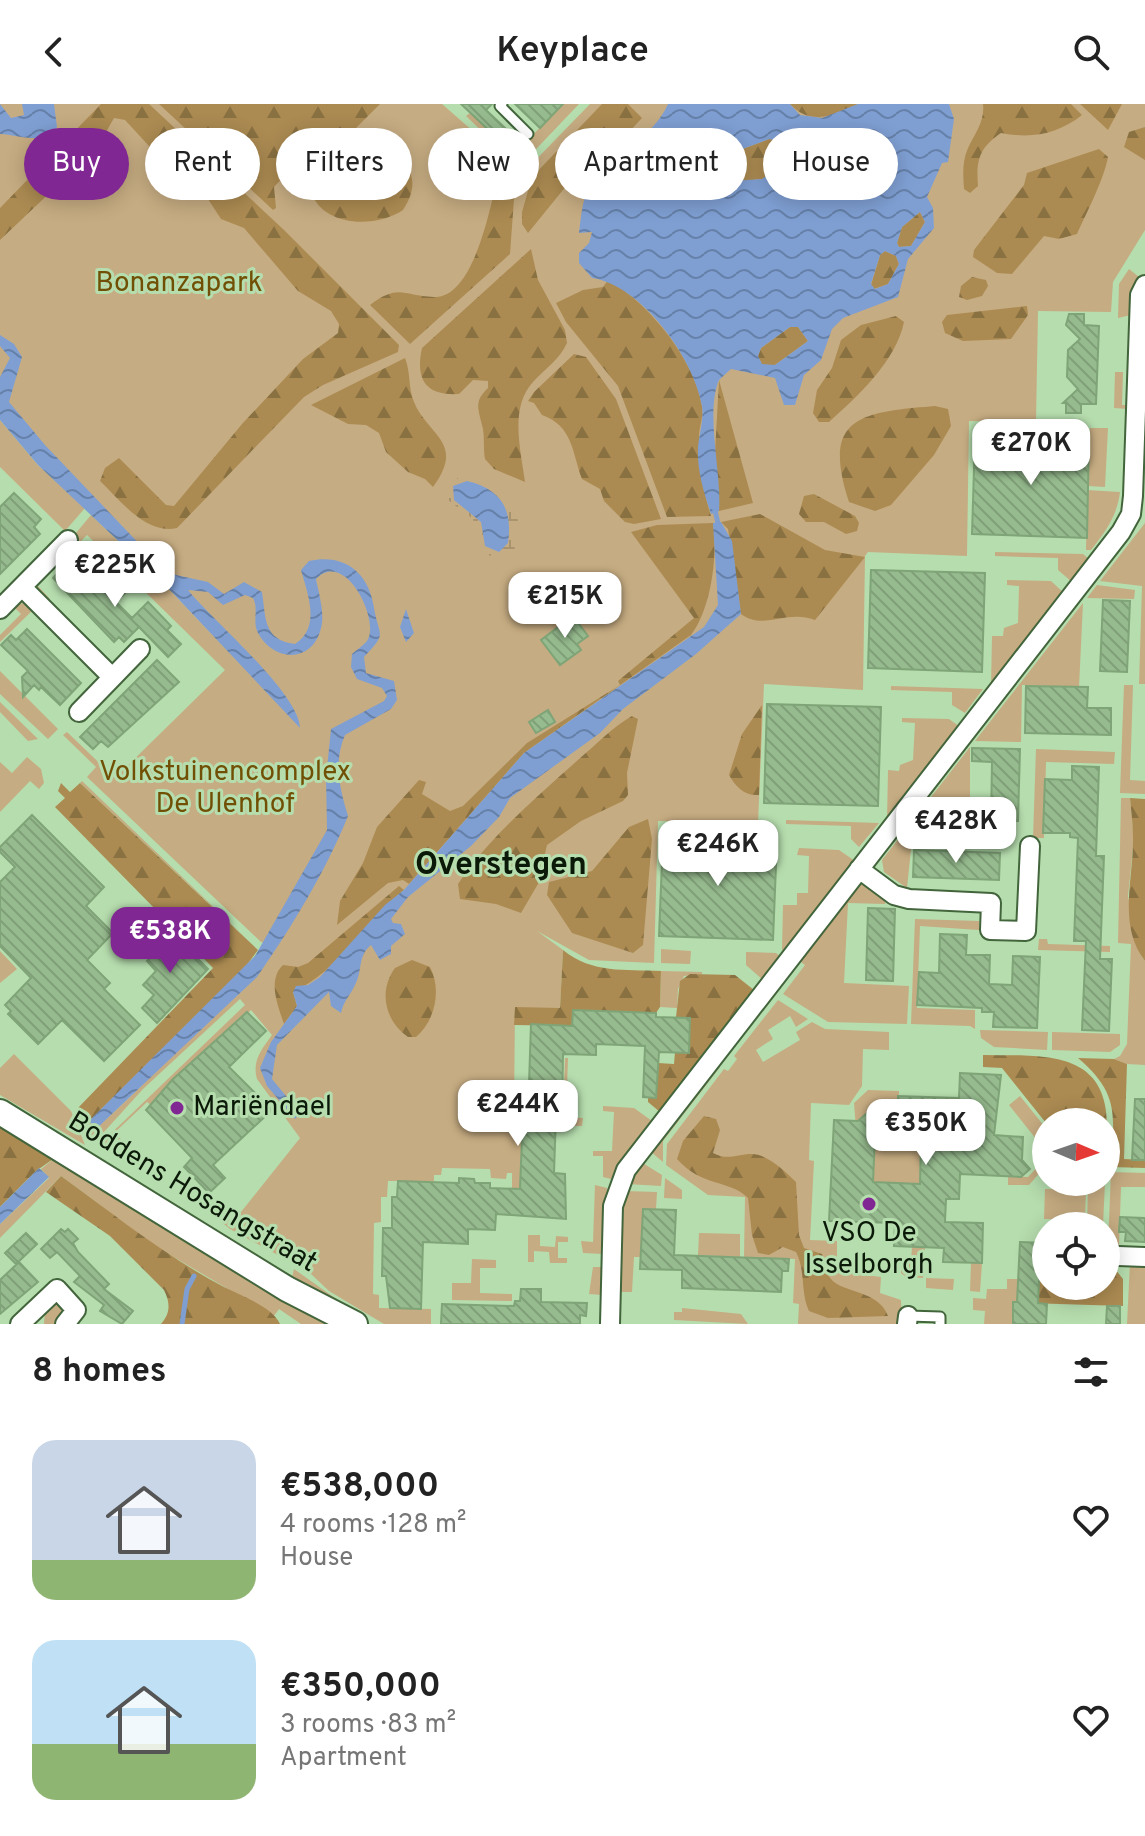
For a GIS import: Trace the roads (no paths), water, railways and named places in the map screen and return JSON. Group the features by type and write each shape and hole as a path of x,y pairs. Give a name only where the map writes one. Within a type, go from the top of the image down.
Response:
{"street":[{"path":"610,1324 613,1206 626,1170 1075,592 1131,514 1140,295 1145,285"},
{"path":"0,609 68,540"},
{"path":"22,587 112,677"},
{"path":"79,712 140,649"},
{"path":"991,903 990,930 1026,931 1030,846"},
{"path":"859,869 894,895 909,899 1027,904"},
{"name":"Boddens Hosangstraat","path":"0,1112 287,1289 355,1324"},
{"path":"1120,1256 1145,1257"},
{"path":"20,1324 57,1289 76,1310 65,1324"}],"lane":[{"path":"502,104 500,106 522,128"},
{"path":"908,1320 940,1317 940,1324"}],"water":[{"path":"0,104 11,118 24,115 22,104 54,104 56,128 24,128 24,137 0,134"},
{"path":"668,104 790,104 800,115 822,118 858,104 949,104 954,119 948,162 942,163 927,197 933,208 934,228 908,259 898,297 843,318 832,329 821,360 804,375 795,405 784,405 775,378 731,369 719,380 715,394 714,426 719,511 711,514 699,465 702,406 697,387 677,346 646,309 629,294 592,278 579,263 579,253 589,243 592,232 579,233 584,200 747,200 747,180 763,178 763,200 898,200 898,128 763,128 763,141 747,147 747,128 653,127","holes":["920,212 925,222 911,246 899,247 897,243 902,227","885,251 896,256 899,264 888,284 875,289 871,284 880,255","790,327 798,327 808,341 775,365 762,364 758,356 761,348"]},
{"path":"0,335 14,344 22,357 9,402 45,445 167,573 208,582 224,594 244,582 262,592 266,619 272,633 285,642 295,644 308,629 310,620 309,600 301,570 309,561 322,559 353,568 367,585 380,634 364,657 366,673 394,681 397,700 391,709 345,735 339,766 340,786 348,816 307,900 257,977 96,1129 89,1121 255,956 327,830 326,778 331,729 384,701 387,696 382,688 357,679 351,667 352,654 367,641 369,619 358,591 338,573 327,572 316,579 322,610 321,628 310,648 292,655 273,650 258,633 253,598 245,595 223,605 208,592 188,590 270,677 296,713 300,728 168,588 38,465 0,420 0,377 10,358 0,346"},
{"path":"467,481 488,489 502,502 509,531 508,543 499,552 485,546 481,522 454,500 453,486"},
{"path":"721,522 732,541 741,614 696,654 623,709 600,733 510,798 499,817 471,846 408,897 391,919 393,923 401,924 405,934 391,946 391,954 380,960 371,945 362,959 357,979 341,1013 331,1006 329,992 277,1045 272,1079 300,1113 295,1119 267,1086 260,1068 271,1042 297,1006 293,992 296,986 308,985 320,977 385,905 404,890 524,753 704,627 718,605 713,523"},
{"path":"406,609 414,633 406,642 400,627"},
{"path":"39,1168 49,1177 0,1224 0,1207"}],"waterway":[{"path":"714,506 719,528"},
{"path":"182,1324 187,1289 194,1276"}],"place":[{"name":"Mariëndael","path":"177,1108"},
{"name":"VSO De Isselborgh","path":"869,1204"}],"district":[{"name":"Overstegen","path":"501,866"}],"park label":[{"name":"Bonanzapark","path":"179,284"},
{"name":"Volkstuinencomplex De Ulenhof","path":"225,789"}]}
